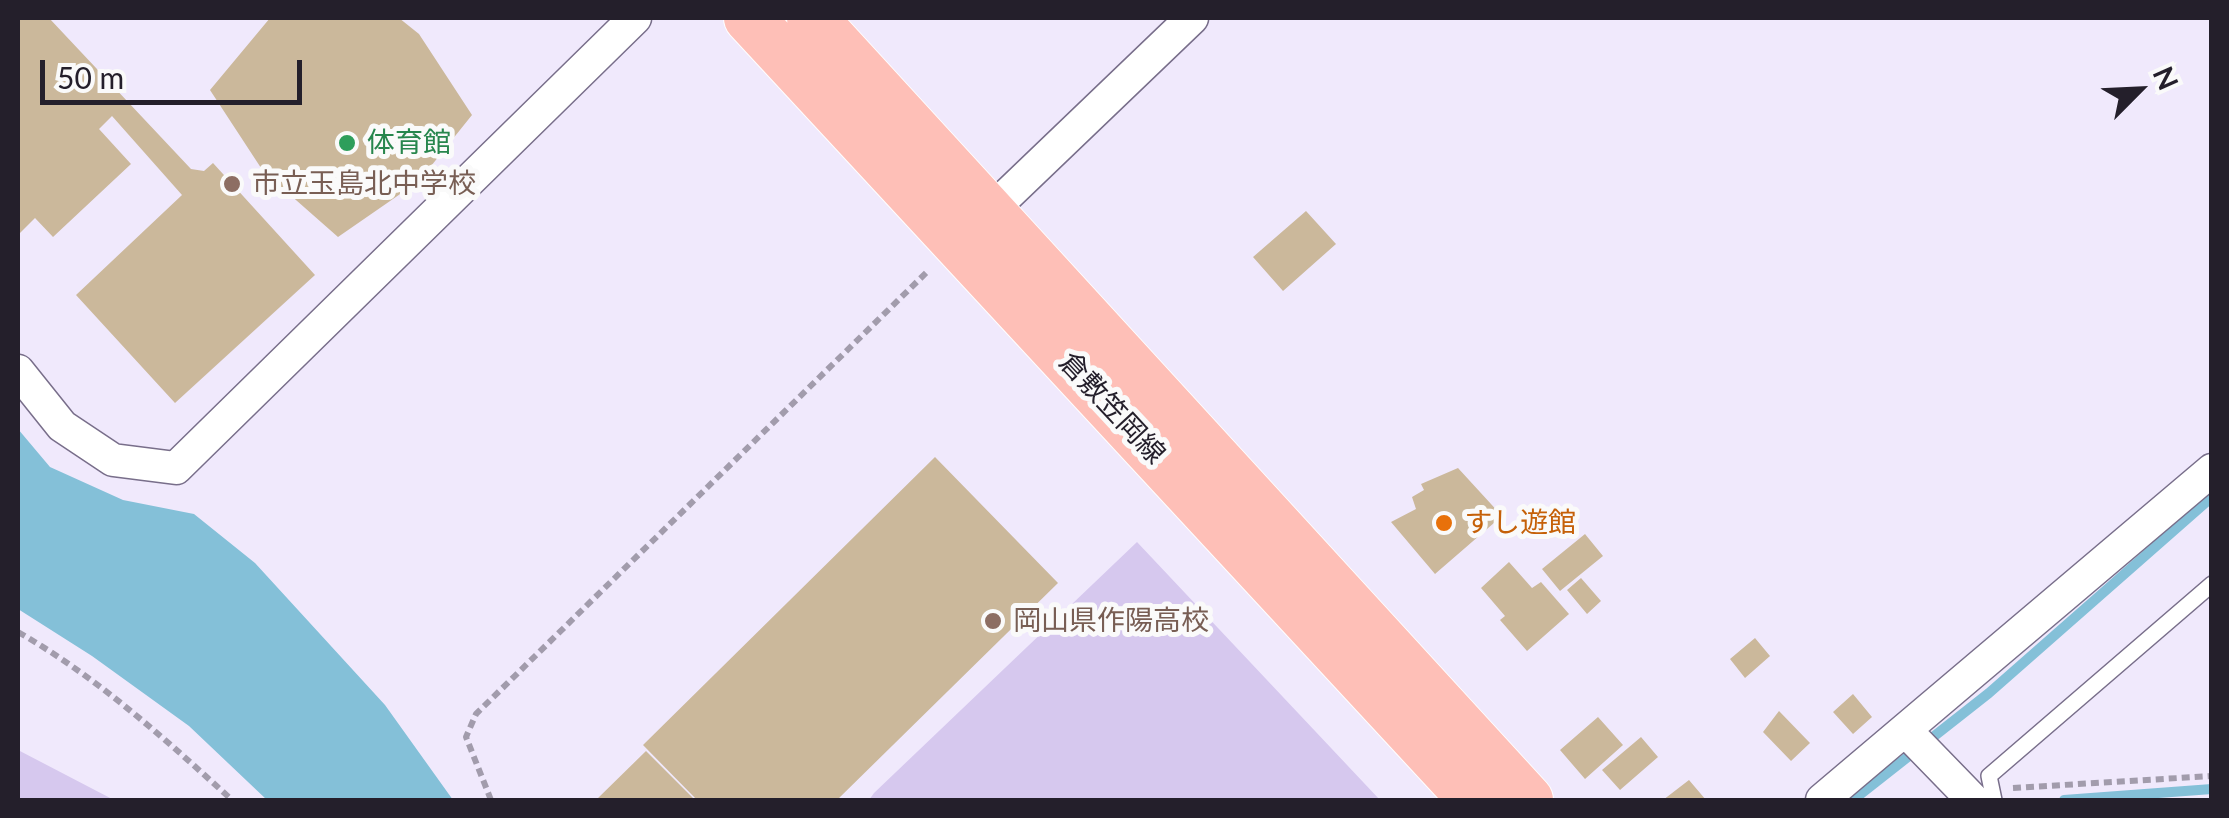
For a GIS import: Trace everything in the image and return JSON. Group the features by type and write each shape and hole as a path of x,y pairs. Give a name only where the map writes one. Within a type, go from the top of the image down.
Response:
{"main road":[{"name":"倉敷笠岡線","path":"749,18 975,226 1528,800"},
{"name":"倉敷笠岡線","path":"812,18 975,226 1471,800"}],"street":[{"path":"18,371 62,426 113,460 176,468 635,18"},
{"path":"975,226 1192,18"},
{"path":"1822,800 2212,470"},
{"path":"1905,730 1988,795"}],"lane":[{"path":"1988,795 1989,776 2212,584"}],"path":[{"path":"491,800 466,738 476,714 975,226"},
{"path":"18,632 151,726 232,800"},
{"path":"1988,795 2212,776"}],"shaded area":[{"path":"1137,542 1380,800 869,800 874,793"},
{"path":"18,750 114,800 18,800"}],"water":[{"path":"18,429 50,467 123,500 194,514 255,563 385,705 453,800 267,800 189,726 18,609"}],"building":[{"path":"18,18 49,18 191,169 204,171 213,163 315,275 175,403 76,295 182,195 112,116 99,129 131,164 53,237 35,218 18,235"},
{"name":"体育館","path":"270,18 399,18 419,34 472,115 419,181 338,237 263,171 210,90"},
{"path":"1306,211 1336,244 1283,291 1253,257"},
{"path":"935,457 1058,583 837,800 697,800 643,745"},
{"path":"1458,468 1502,516 1435,574 1391,522 1416,509 1412,497 1424,490 1421,484"},
{"path":"1585,534 1603,556 1560,591 1542,569"},
{"path":"1509,562 1532,588 1541,582 1569,614 1527,651 1500,620 1505,616 1481,588"},
{"path":"1581,578 1601,601 1587,614 1567,590"},
{"path":"1755,638 1770,656 1745,678 1730,659"},
{"path":"1853,694 1872,717 1853,734 1833,712"},
{"path":"1779,711 1810,743 1791,761 1763,732"},
{"path":"1598,717 1623,745 1585,779 1560,750"},
{"path":"1641,737 1658,757 1620,790 1602,770"},
{"path":"646,751 695,800 596,800"},
{"path":"1689,780 1706,800 1663,800"}],"waterway":[{"path":"1853,800 1989,693 2212,497"},
{"path":"2064,800 2212,789"}],"place":[{"name":"体育館","path":"347,143"},
{"name":"市立玉島北中学校","path":"232,184"},
{"name":"すし遊館","path":"1444,523"},
{"name":"岡山県作陽高校","path":"993,621"}]}
